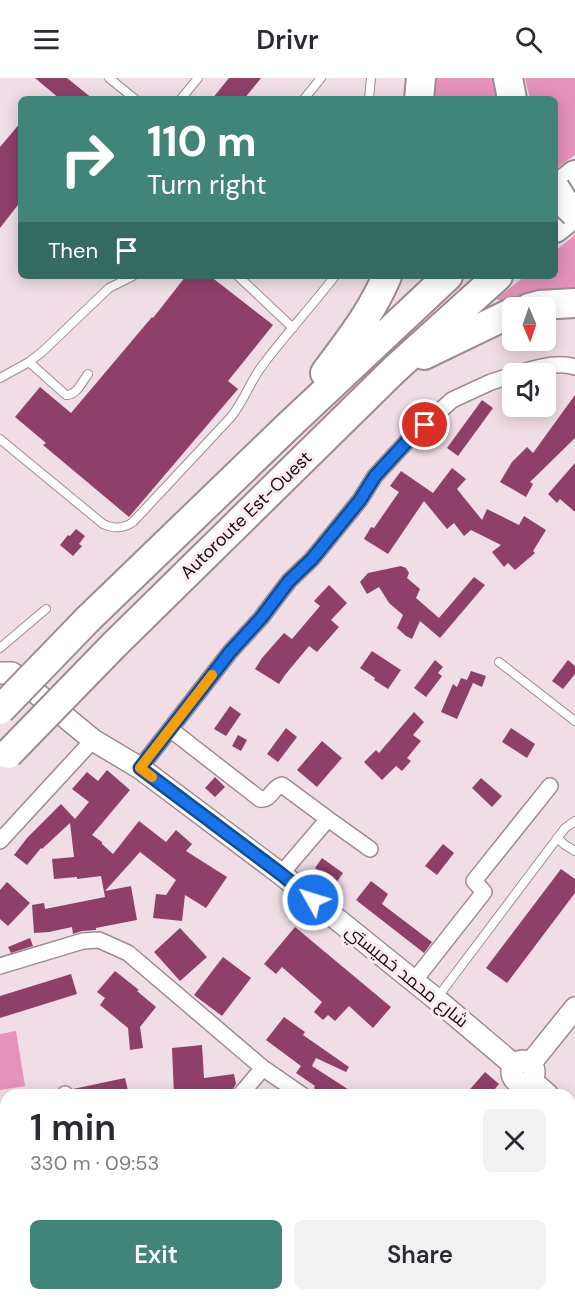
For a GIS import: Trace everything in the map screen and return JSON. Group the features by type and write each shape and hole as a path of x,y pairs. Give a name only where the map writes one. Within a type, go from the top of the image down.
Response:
{"highway":[{"path":"419,96 421,78"},
{"path":"508,78 511,96"},
{"path":"558,187 575,175"},
{"path":"558,194 575,212 558,226"},
{"path":"285,429 358,328 386,279"},
{"name":"Autoroute Est-Ouest","path":"0,711 88,619 445,279"},
{"name":"Autoroute Est-Ouest","path":"4,758 115,644 395,369 495,279"},
{"path":"556,304 575,303"},
{"path":"395,369 502,317"},
{"path":"556,321 575,322"},
{"path":"460,337 502,328"}],"street":[{"path":"556,366 575,367"},
{"path":"140,768 230,652 261,618 289,581 312,559 375,476 411,437 452,400 502,378"},
{"name":"شارع محمد خميستي","path":"4,669 93,740 140,768 281,874 436,999 529,1084"},
{"path":"170,729 260,799 267,799 278,786 282,785 370,849"},
{"path":"0,841 93,740"},
{"path":"414,981 484,892 474,881 550,786"},
{"path":"281,874 328,819"},
{"path":"0,966 82,941 99,940 128,953 263,1068 293,1089"},
{"path":"529,1084 575,1008"},
{"path":"245,1089 263,1068"}],"lane":[{"path":"109,78 131,96"},
{"path":"183,96 198,78"},
{"path":"306,96 321,78"},
{"path":"369,96 371,78"},
{"path":"0,378 42,352 109,288 127,279"},
{"path":"241,279 293,328"},
{"path":"0,439 103,524 113,528 129,525 231,417 243,401 256,374 334,279"},
{"path":"29,362 69,395 73,394 88,374"},
{"path":"0,648 46,609"},
{"path":"499,662 575,721"},
{"path":"436,999 564,828 575,821"},
{"path":"557,838 575,850"}],"shaded area":[{"path":"435,78 504,78 507,96 432,96"},
{"path":"525,78 575,78 575,155 558,167 558,96 529,96"},
{"path":"575,235 575,293 550,297 502,297 502,302 496,299 521,279 558,279 558,249"},
{"path":"16,1031 25,1086 0,1089 0,1034"}],"building":[{"path":"35,78 67,78 89,96 56,96"},
{"path":"229,78 261,78 246,96 214,96"},
{"path":"18,126 18,205 0,228 0,147"},
{"path":"184,279 214,279 273,325 228,381 238,389 129,517 43,445 46,443 15,417 40,387 71,413"},
{"path":"575,395 575,438 530,482 533,484 526,497 500,482 512,462 527,447 533,453"},
{"path":"482,400 493,408 458,456 447,448"},
{"path":"413,412 418,417 406,428 401,423"},
{"path":"575,463 575,512 560,499 557,503 548,494"},
{"path":"452,468 466,479 457,489 482,520 487,509 519,525 524,516 546,530 533,551 535,553 515,570 508,563 504,567 492,552 501,545 471,530 464,536 454,523 447,529 424,501 388,554 364,539 399,492 390,486 401,471 433,493"},
{"path":"76,529 85,536 79,544 82,546 73,556 60,545"},
{"path":"401,566 409,573 407,578 420,589 416,598 439,618 474,577 485,585 440,638 420,621 412,639 397,628 403,615 389,603 379,587 367,594 360,582 368,573"},
{"path":"329,585 347,603 331,620 339,627 317,652 309,646 279,684 255,669 284,633 292,639 320,606 314,601"},
{"path":"372,651 401,670 388,689 360,668"},
{"path":"435,660 443,667 438,673 442,676 426,697 414,688"},
{"path":"568,660 575,666 575,674 563,689 552,681"},
{"path":"471,671 486,676 482,687 473,683 457,719 441,712 453,684 457,687 461,678 467,680"},
{"path":"230,706 241,714 226,736 214,729"},
{"path":"414,712 424,722 413,735 421,741 407,758 411,761 402,771 396,766 382,780 364,762 376,750 379,753"},
{"path":"286,728 297,737 278,762 267,754"},
{"path":"511,728 535,744 527,758 502,742"},
{"path":"238,735 247,740 241,751 232,746"},
{"path":"322,741 342,758 317,787 297,770"},
{"path":"107,770 130,790 92,835 113,854 139,821 166,842 176,830 192,844 186,851 227,877 206,908 185,895 182,921 153,918 156,894 166,895 176,880 140,852 105,891 131,886 137,920 73,934 72,927 34,933 32,905 44,903 45,909 105,897 101,876 54,879 52,859 74,857 70,823 41,848 27,865 14,855 27,838 61,804 75,819 89,802 72,789 87,772 98,781"},
{"path":"215,777 225,787 215,797 205,788"},
{"path":"481,778 502,796 492,807 472,788"},
{"path":"443,844 454,853 437,875 425,866"},
{"path":"322,858 343,873 336,883 315,868"},
{"path":"561,869 575,879 575,893 507,983 486,968"},
{"path":"371,881 388,894 382,904 432,942 424,953 356,900"},
{"path":"7,882 30,903 8,926 0,919 0,890"},
{"path":"295,927 391,1007 373,1028 349,1006 335,1021 328,1015 323,1020 314,1012 322,1002 282,967 276,974 264,964"},
{"path":"180,928 207,957 180,981 154,952"},
{"path":"30,938 33,946 11,953 8,947"},
{"path":"223,957 251,978 222,1016 194,995"},
{"path":"115,971 156,1007 140,1027 143,1048 130,1050 128,1028 100,1005 105,998 97,992"},
{"path":"71,974 77,994 0,1018 0,996"},
{"path":"284,1017 305,1032 303,1035 349,1067 346,1072 316,1058 312,1066 348,1089 315,1089 315,1086 296,1073 301,1066 266,1040"},
{"path":"202,1045 204,1078 234,1074 236,1084 233,1089 174,1089 172,1048"},
{"path":"485,1072 499,1084 495,1089 470,1089"},
{"path":"125,1078 128,1089 73,1089"}],"slow traffic":[{"path":"152,777 140,768 212,675"}],"route":[{"path":"313,900 140,768 230,652 261,618 289,581 312,559 360,500 375,476 425,425"}]}
